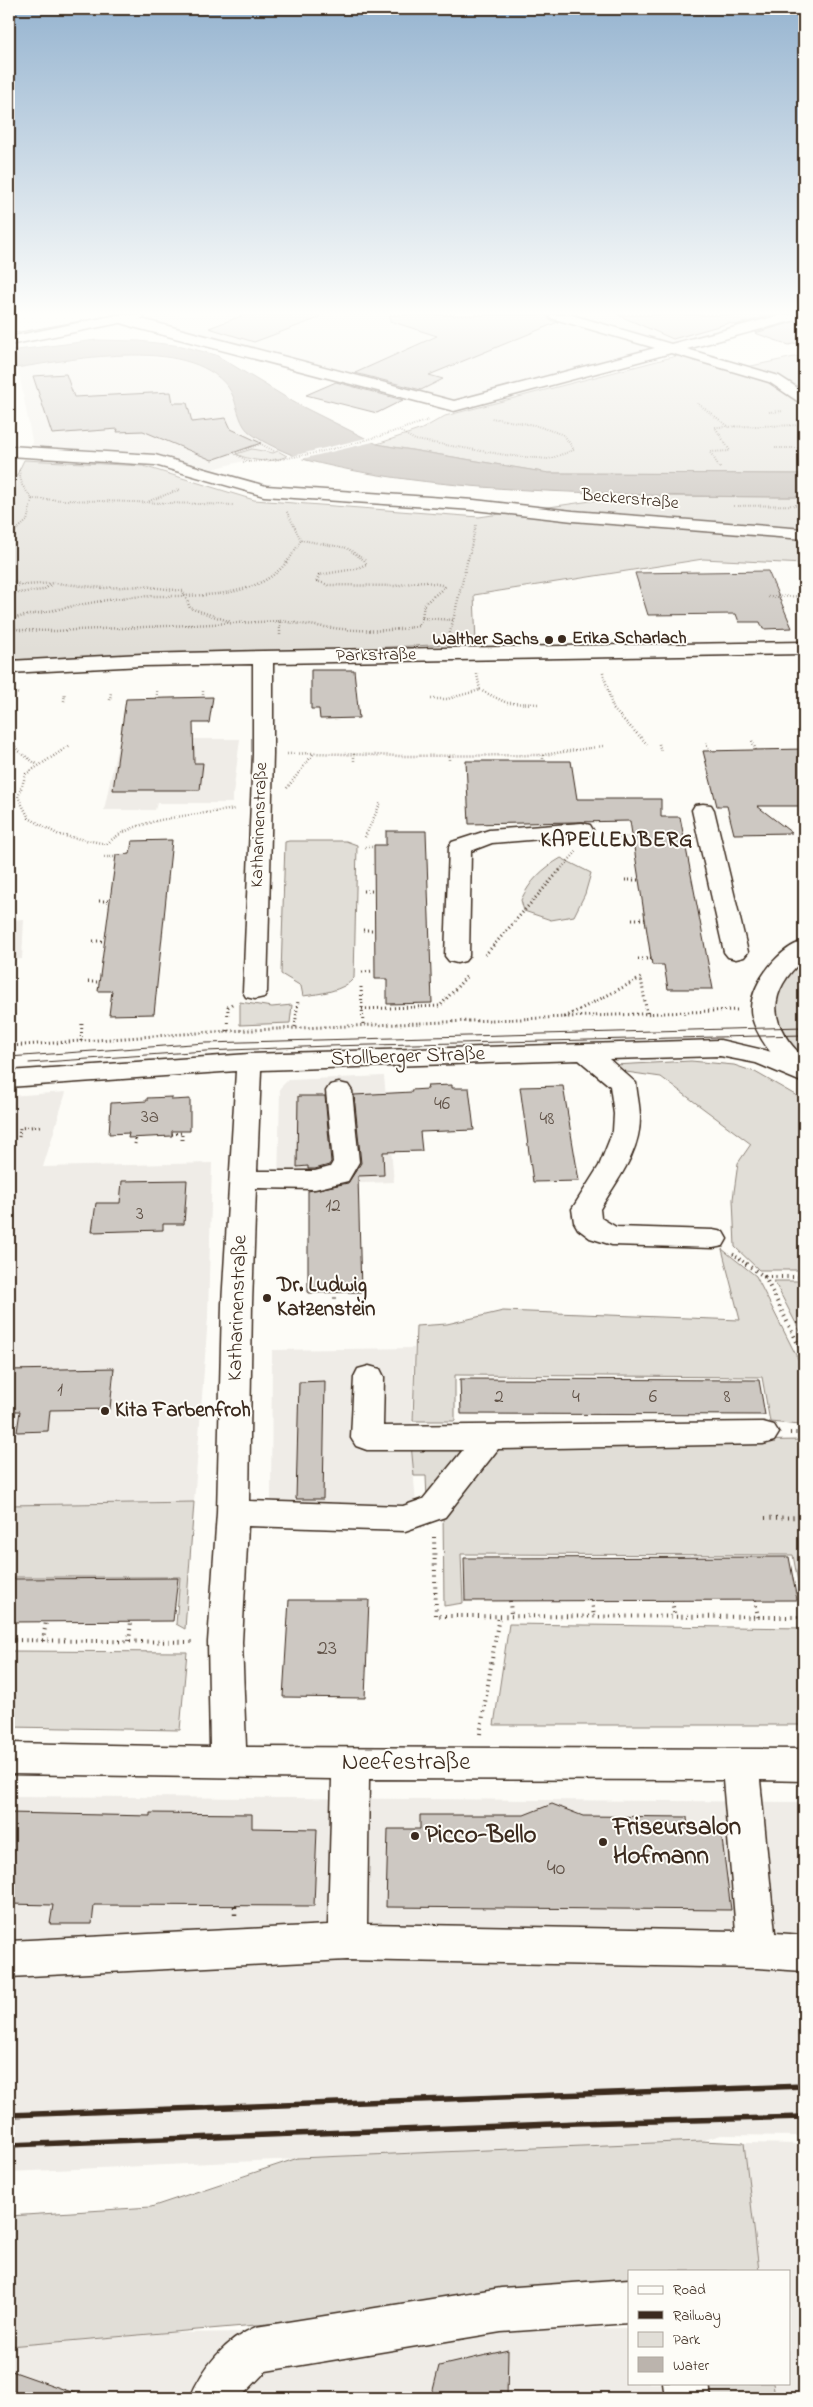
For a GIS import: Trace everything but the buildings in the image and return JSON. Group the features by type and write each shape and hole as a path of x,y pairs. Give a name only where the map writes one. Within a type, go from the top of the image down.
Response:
{"street":[{"name":"Beckerstraße","path":"11,446 155,460 264,491 474,505 573,516 804,534"},
{"name":"Parkstraße","path":"9,667 142,660 271,657 566,661 804,648"},
{"name":"Katharinenstraße","path":"255,992 263,754 271,657"},
{"path":"703,810 736,952"},
{"path":"464,962 460,847 489,837 581,838"},
{"path":"804,948 773,979 763,1008 774,1036 804,1073"},
{"name":"Stollberger Straße","path":"9,1079 249,1062 720,1048 763,1057 804,1073"},
{"path":"583,1051 623,1083 627,1118 622,1151 611,1172 586,1209 588,1222 600,1231 612,1236 712,1239"},
{"name":"Katharinenstraße","path":"228,1763 226,1642 233,1513 237,1304 249,1062"},
{"path":"243,1179 318,1180 334,1177 342,1173 346,1162 338,1091"},
{"path":"369,1377 368,1438 490,1438 763,1433"},
{"path":"233,1513 405,1519 434,1508 490,1438"},
{"name":"Neefestraße","path":"9,1759 228,1763 804,1765"},
{"path":"347,1942 351,1763"},
{"path":"740,1764 757,1950"},
{"path":"9,1959 347,1942 757,1950 804,1953"},
{"path":"213,2398 236,2366 256,2350 502,2310 628,2301"},
{"path":"686,2384 688,2398"}],"path":[{"path":"288,459 373,439 411,427"},
{"path":"400,431 414,440 512,456 549,459 574,450 564,435 543,427"},
{"path":"715,427 730,451 710,452 720,468"},
{"path":"250,462 234,454 261,444 274,451"},
{"path":"9,536 27,521 32,499 22,485 11,446"},
{"path":"775,448 804,448"},
{"path":"32,499 201,504"},
{"path":"284,507 300,540"},
{"path":"455,610 476,524"},
{"path":"9,619 140,596 185,595 237,589 266,581 279,572 291,558 300,540"},
{"path":"9,626 20,630 54,631 280,621 365,630 393,630 418,626 422,618 424,604 446,586 422,581 395,586 367,584 328,585 317,581 319,575 332,571 355,571 367,564 364,557 349,550 300,540"},
{"path":"9,581 23,585"},
{"path":"9,594 43,590 55,583"},
{"path":"9,586 55,583 103,588 143,586 183,591 190,608 233,622"},
{"path":"768,597 804,596"},
{"path":"422,618 454,620"},
{"path":"271,657 280,621"},
{"path":"603,672 613,709 647,744"},
{"path":"478,676 480,690"},
{"path":"9,690 19,694"},
{"path":"203,690 203,698"},
{"path":"431,699 448,700 480,690 507,703 539,704"},
{"path":"157,691 157,698"},
{"path":"110,700 111,692"},
{"path":"64,700 65,693"},
{"path":"10,739 18,751 38,765"},
{"path":"799,740 803,749"},
{"path":"752,741 756,750"},
{"path":"706,743 709,751"},
{"path":"659,744 661,752"},
{"path":"69,746 26,774 18,797 29,818 59,834 107,844 116,834 154,822 261,806"},
{"path":"303,754 402,756 542,755 603,746"},
{"path":"287,789 314,753"},
{"path":"354,754 354,762"},
{"path":"495,755 496,761"},
{"path":"542,755 543,761"},
{"path":"402,756 402,762"},
{"path":"449,756 449,762"},
{"path":"365,837 381,802"},
{"path":"479,962 581,838"},
{"path":"619,838 632,838"},
{"path":"365,847 374,847"},
{"path":"104,857 116,857"},
{"path":"625,880 639,880"},
{"path":"364,891 374,891"},
{"path":"99,901 110,901"},
{"path":"632,918 645,919"},
{"path":"363,930 374,930"},
{"path":"93,941 105,941"},
{"path":"638,959 651,959"},
{"path":"362,1008 440,1006 464,962"},
{"path":"362,972 374,972"},
{"path":"562,1018 641,978 647,1014"},
{"path":"88,982 99,982"},
{"path":"361,987 363,1026"},
{"path":"295,1028 298,1000"},
{"path":"9,1046 295,1028 763,1008"},
{"path":"81,1040 82,1022"},
{"path":"19,1137 20,1128 40,1126"},
{"path":"172,1134 182,1133 182,1142"},
{"path":"135,1144 136,1138"},
{"path":"712,1239 765,1277 804,1356"},
{"path":"765,1277 804,1277"},
{"path":"335,1292 335,1301"},
{"path":"434,1508 436,1616 804,1617"},
{"path":"765,1518 804,1517"},
{"path":"755,1600 758,1617"},
{"path":"510,1601 511,1616"},
{"path":"592,1601 594,1617"},
{"path":"672,1601 675,1617"},
{"path":"475,1764 499,1616"},
{"path":"129,1641 131,1621"},
{"path":"42,1640 46,1622"},
{"path":"9,1640 226,1642"}],"shaded area":[{"path":"29,427 244,427 281,451 213,469 155,453 33,446"},
{"path":"119,739 240,739 232,803 157,803 155,810 104,810"},
{"path":"24,919 22,959 9,960 9,920"},
{"path":"384,1076 394,1182 278,1186 280,1088 288,1080"},
{"path":"66,1092 43,1167 212,1163 208,1317 194,1502 9,1505 9,1096"},
{"path":"414,1348 411,1444 416,1504 271,1505 272,1350"},
{"path":"9,1796 804,1802 804,2136 721,2135 701,2141 9,2172"},
{"path":"744,2143 804,2144 804,2398 9,2398 9,2346 165,2333 628,2328 628,2384 790,2384 790,2270 759,2270"}],"green space":[{"path":"425,427 804,427 804,474 548,473 377,444"},
{"path":"252,449 273,453 278,451 287,456 275,460 262,461 236,454"},
{"path":"24,460 143,466 254,500 479,517 626,496 804,497 804,564 703,559 474,595 476,643 198,656 9,660 9,484 14,481"},
{"path":"346,841 357,845 354,978 338,989 303,996 301,986 281,974 285,842"},
{"path":"561,858 591,873 585,894 574,916 551,920 524,911 521,900 528,887 542,871"},
{"path":"804,948 804,1069 774,1036 779,972"},
{"path":"240,1002 272,1007 292,1005 290,1023 240,1025"},
{"path":"691,1061 734,1065 755,1072 804,1100 804,1227 800,1227 804,1245 804,1270 759,1270 735,1247 733,1199 738,1163 751,1144 661,1077 626,1072 614,1065"},
{"path":"722,1249 756,1276 799,1361 800,1425 770,1422 762,1377 455,1375 455,1421 413,1421 416,1326 447,1324 503,1311 740,1320"},
{"path":"774,1281 804,1281 804,1339"},
{"path":"804,1440 804,1605 802,1604 793,1555 461,1554 463,1603 444,1606 443,1510 495,1444"},
{"path":"411,1444 471,1446 427,1500 426,1476 414,1476"},
{"path":"194,1502 185,1629 176,1624 180,1577 9,1577 9,1505"},
{"path":"509,1624 804,1628 804,1725 494,1725"},
{"path":"9,1651 187,1652 180,1730 9,1727"},
{"path":"701,2141 744,2143 759,2270 628,2270 628,2284 513,2290 350,2317 9,2346 9,2216 151,2207 298,2158"},
{"path":"699,2384 773,2384 775,2398 701,2398"}],"water":[{"path":"245,427 344,427 377,444 549,473 804,474 804,497 643,495 516,489 425,482 365,473 306,460 282,451 248,431"}],"pier":[{"path":"370,437 377,441 297,460 288,457"}],"tram line":[{"path":"9,1057 206,1043 804,1027"},
{"path":"29,1063 206,1051 328,1046 804,1035"}],"railway":[{"path":"9,2115 804,2086"},
{"path":"9,2145 578,2123 804,2117"}],"place":[{"name":"Erika Scharlach","path":"562,639"},
{"name":"Walther Sachs","path":"549,640"},
{"name":"Dr. Ludwig Katzenstein","path":"267,1298"},
{"name":"Kita Farbenfroh","path":"105,1411"},
{"name":"Picco-Bello","path":"415,1836"},
{"name":"Friseursalon Hofmann","path":"603,1842"}],"district":[{"name":"KAPELLENBERG","path":"617,841"}]}
